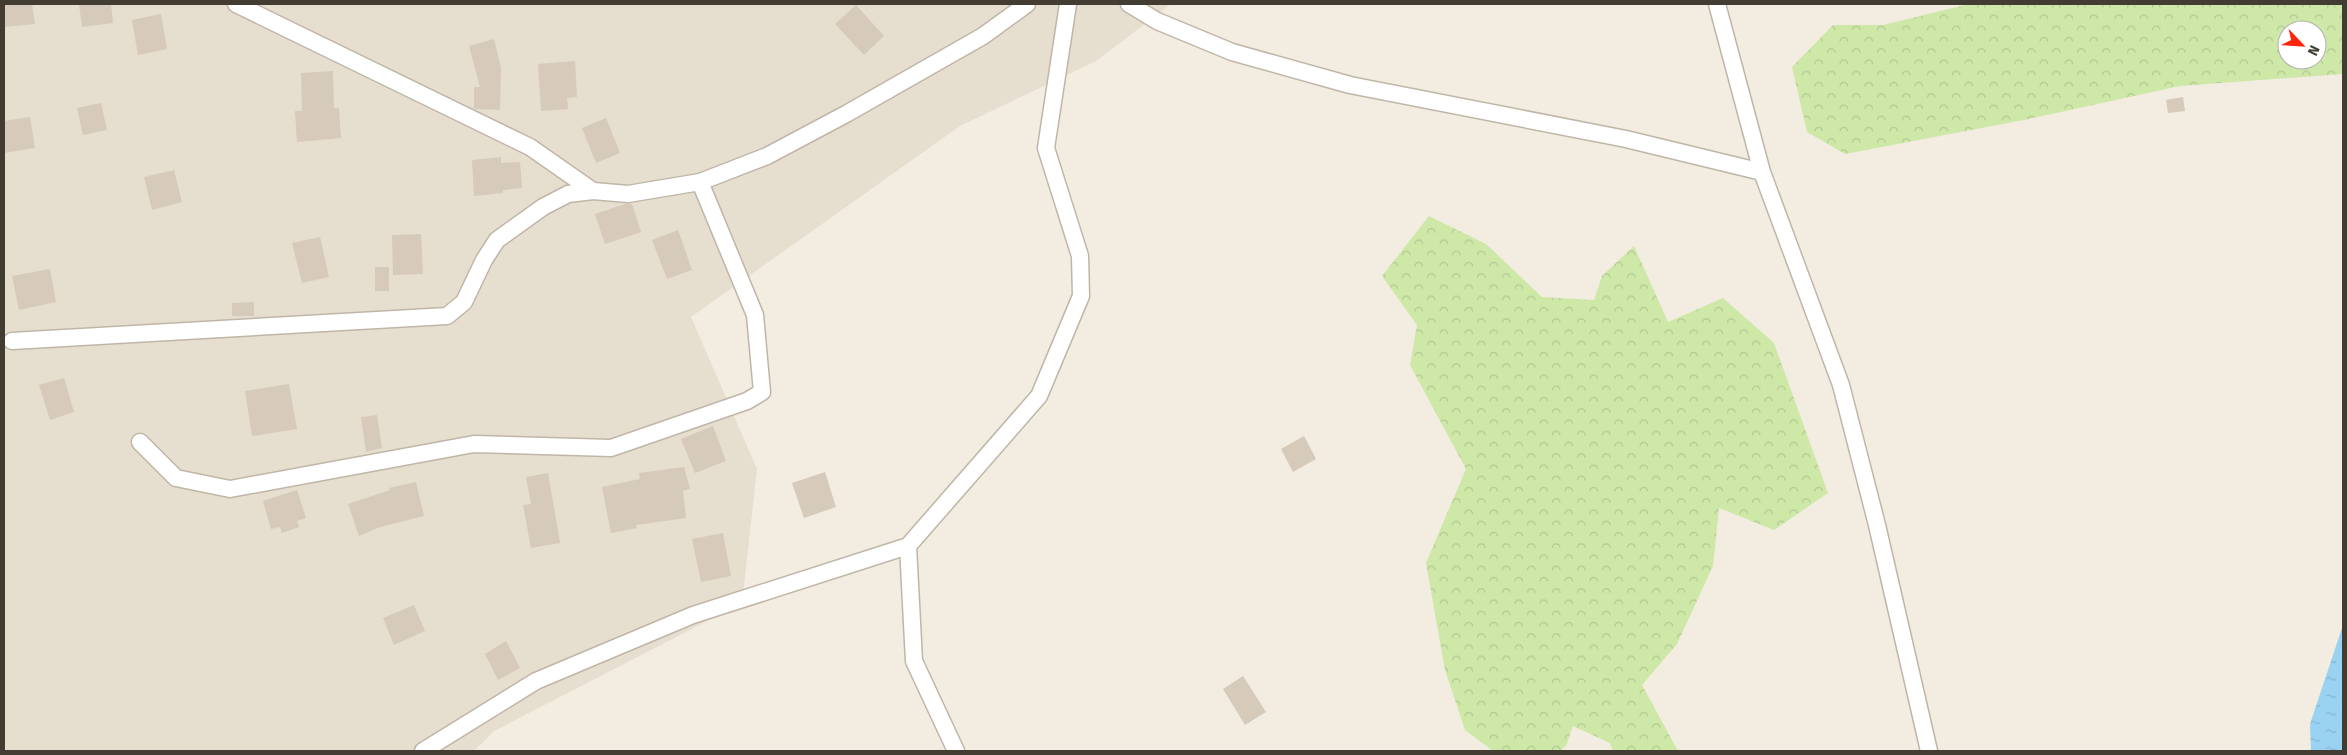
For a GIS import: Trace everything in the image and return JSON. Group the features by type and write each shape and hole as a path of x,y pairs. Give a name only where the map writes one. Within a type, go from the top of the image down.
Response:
{"street":[{"path":"236,4 530,147 593,191"},
{"path":"12,341 447,316 464,302 484,260 497,240 543,207 568,194 593,191 628,194 700,182 767,156 846,114 983,36 1027,4"},
{"path":"423,751 536,681 582,661 693,615 908,546 1039,396 1081,296 1080,256 1046,148 1068,4"},
{"path":"1129,4 1157,20 1232,52 1350,85 1626,139 1762,172"},
{"path":"1717,4 1762,172 1841,385 1877,525 1928,751"},
{"path":"140,442 176,478 230,489 474,444 611,448 747,401 762,392 756,315 700,182"},
{"path":"908,546 914,661 956,751"}],"shaded area":[{"path":"4,4 1171,4 1096,61 960,126 691,317 757,469 742,603 494,731 474,751 4,751"}],"green space":[{"path":"1969,4 2343,4 2343,74 2180,86 2029,119 1845,154 1807,132 1792,67 1833,25 1883,25"},
{"path":"1429,216 1486,244 1542,297 1594,300 1602,276 1634,246 1668,322 1723,298 1774,343 1828,493 1774,530 1719,508 1713,566 1677,644 1642,685 1678,751 1613,751 1610,743 1573,726 1566,746 1560,751 1493,751 1465,730 1445,670 1426,563 1466,469 1410,365 1417,325 1382,276"}],"water":[{"path":"2343,625 2343,751 2311,751 2310,724"}],"building":[{"path":"4,4 32,4 35,24 4,27"},
{"path":"79,4 111,4 113,23 82,27"},
{"path":"856,5 884,36 864,55 835,24"},
{"path":"161,14 167,49 138,55 132,20"},
{"path":"494,39 501,68 500,110 475,109 474,87 480,87 469,46"},
{"path":"575,61 577,97 567,98 568,109 541,111 538,64"},
{"path":"333,71 334,108 339,108 341,138 297,142 295,111 302,111 301,73"},
{"path":"2183,97 2185,111 2168,113 2166,100"},
{"path":"101,103 107,130 83,135 77,108"},
{"path":"30,117 35,148 4,153 4,121"},
{"path":"606,118 620,153 596,163 582,128"},
{"path":"501,157 501,163 520,162 522,188 503,190 503,193 474,196 472,160"},
{"path":"174,170 182,202 152,210 144,177"},
{"path":"625,204 632,204 641,232 605,244 595,214"},
{"path":"678,230 692,270 667,279 652,240"},
{"path":"421,234 423,274 393,275 392,235"},
{"path":"320,237 329,277 302,283 292,243"},
{"path":"375,267 389,267 389,291 375,291"},
{"path":"50,269 56,302 19,310 12,276"},
{"path":"254,302 254,316 232,316 232,303"},
{"path":"64,378 74,412 50,420 39,385"},
{"path":"289,384 297,429 252,436 245,391"},
{"path":"377,415 382,448 366,452 361,417"},
{"path":"713,426 726,461 695,473 681,439"},
{"path":"1304,436 1316,459 1293,472 1281,449"},
{"path":"684,467 690,489 683,491 686,518 636,525 637,528 611,533 602,487 640,479 639,473"},
{"path":"825,472 836,507 804,518 792,483"},
{"path":"548,473 560,543 531,548 523,505 531,504 526,477"},
{"path":"416,482 424,516 380,527 359,536 348,504 390,490 389,488"},
{"path":"297,490 306,518 297,521 299,527 282,533 280,527 271,529 263,501"},
{"path":"723,533 731,576 701,582 692,539"},
{"path":"414,605 425,631 394,645 383,618"},
{"path":"506,641 520,668 498,680 485,654"},
{"path":"1243,676 1266,712 1245,725 1223,689"}]}
